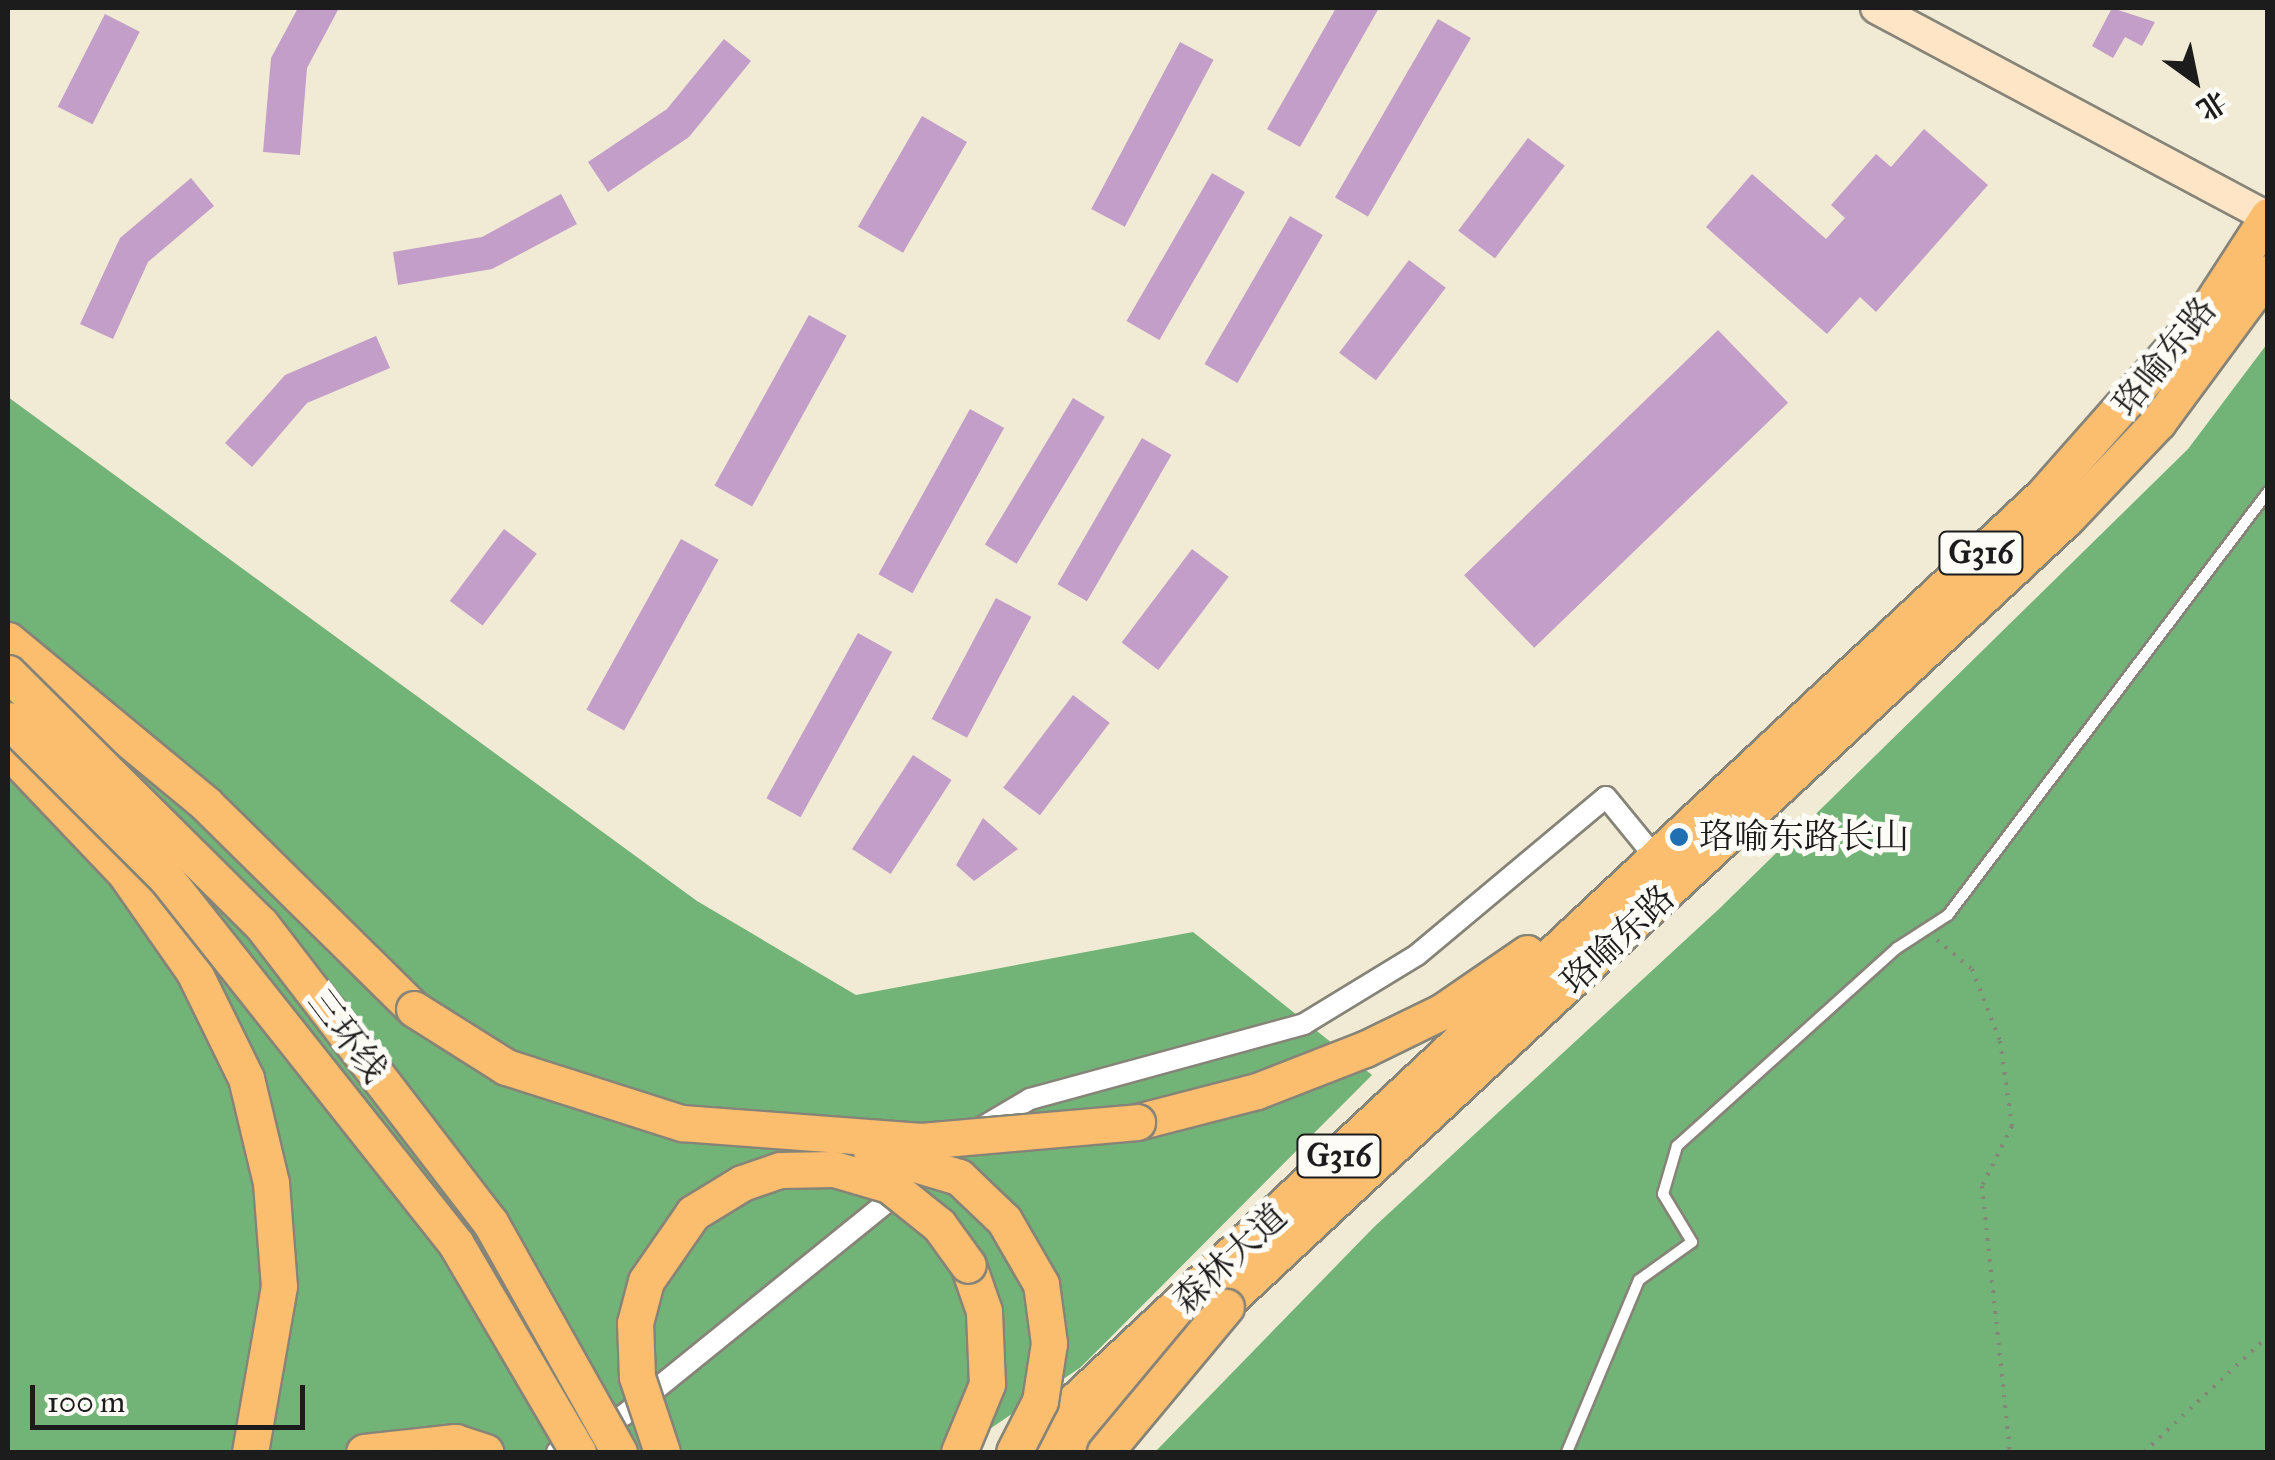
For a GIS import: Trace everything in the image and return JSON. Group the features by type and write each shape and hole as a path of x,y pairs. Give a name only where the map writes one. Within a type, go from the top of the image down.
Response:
{"highway":[{"name":"珞喻东路","path":"1656,858 2044,494 2207,310 2267,217"},
{"name":"珞喻东路","path":"1065,1452 1703,862 2067,518 2158,422 2268,273"},
{"path":"8,640 206,804 414,1010 506,1067 682,1123 868,1150 940,1172 1004,1220 1041,1284 1050,1343 1040,1401 1017,1452"},
{"name":"三环线","path":"8,674 261,924 490,1222 619,1452"},
{"name":"三环线","path":"8,720 166,878 456,1244 578,1452"},
{"path":"8,750 124,873 194,972 246,1078 271,1182 279,1286 250,1452"},
{"path":"682,1123 921,1140 1137,1122 1257,1092 1442,1011 1656,858"},
{"name":"森林大道","path":"1017,1452 1656,858"},
{"name":"森林大道","path":"1095,1452 1638,948 1703,862"},
{"path":"662,1452 636,1377 635,1323 646,1281 693,1213 742,1183 780,1170 834,1168 889,1186 939,1226 968,1265 984,1311 987,1384 958,1452"},
{"path":"1105,1452 1226,1306"},
{"path":"364,1452 402,1442 485,1452"}],"main road":[{"path":"1876,8 2267,217"}],"street":[{"path":"556,1452 624,1414 1000,1111 1304,1024 1417,955 1606,797 1656,858"}],"lane":[{"path":"1567,1452 1639,1280 1692,1242 1663,1194 1677,1146 1962,897 2268,492"}],"path":[{"path":"1926,931 1972,969 2000,1041 2012,1126 1982,1186 2010,1452"},
{"path":"2144,1452 2268,1336"}],"green space":[{"path":"2267,344 2267,1452 1155,1452 1374,1227 1720,908 2188,449"},
{"path":"8,397 697,901 856,995 1193,932 1372,1075 1081,1367 956,1452 8,1452"}],"building":[{"path":"298,8 339,8 307,68 300,155 263,152 271,58"},
{"path":"1336,8 1379,8 1300,147 1267,129"},
{"path":"2112,8 2155,22 2142,46 2125,37 2113,58 2092,46"},
{"path":"105,14 140,32 93,124 58,107"},
{"path":"1438,19 1471,38 1368,216 1335,197"},
{"path":"724,39 751,61 689,137 608,192 588,162 667,109"},
{"path":"1180,42 1214,60 1125,227 1091,209"},
{"path":"922,116 967,142 903,253 858,227"},
{"path":"1924,129 1988,185 1876,312 1860,297 1827,334 1706,227 1752,174 1826,239 1845,218 1831,205 1876,154 1891,167"},
{"path":"1528,138 1565,166 1495,258 1458,231"},
{"path":"1212,173 1245,192 1159,340 1126,321"},
{"path":"191,178 214,206 148,262 113,339 80,324 120,238"},
{"path":"561,194 577,224 492,269 398,285 393,252 482,237"},
{"path":"1290,216 1323,235 1237,383 1204,364"},
{"path":"1409,260 1446,288 1376,380 1339,353"},
{"path":"809,315 847,336 752,506 714,486"},
{"path":"1718,330 1788,403 1534,648 1464,575"},
{"path":"376,336 390,368 307,403 252,467 225,443 285,375"},
{"path":"1073,398 1105,417 1017,564 985,545"},
{"path":"970,409 1004,428 912,593 878,574"},
{"path":"1142,438 1171,455 1087,601 1058,584"},
{"path":"504,529 537,554 483,626 450,601"},
{"path":"681,539 719,560 624,730 586,710"},
{"path":"1192,549 1229,577 1158,670 1122,642"},
{"path":"996,598 1031,617 967,738 932,719"},
{"path":"858,633 892,652 800,817 766,798"},
{"path":"1073,695 1110,723 1040,815 1003,788"},
{"path":"913,755 952,780 891,874 852,849"},
{"path":"983,818 1018,849 974,881 956,865"}],"place":[{"name":"珞喻东路长山","path":"1679,837"}]}
